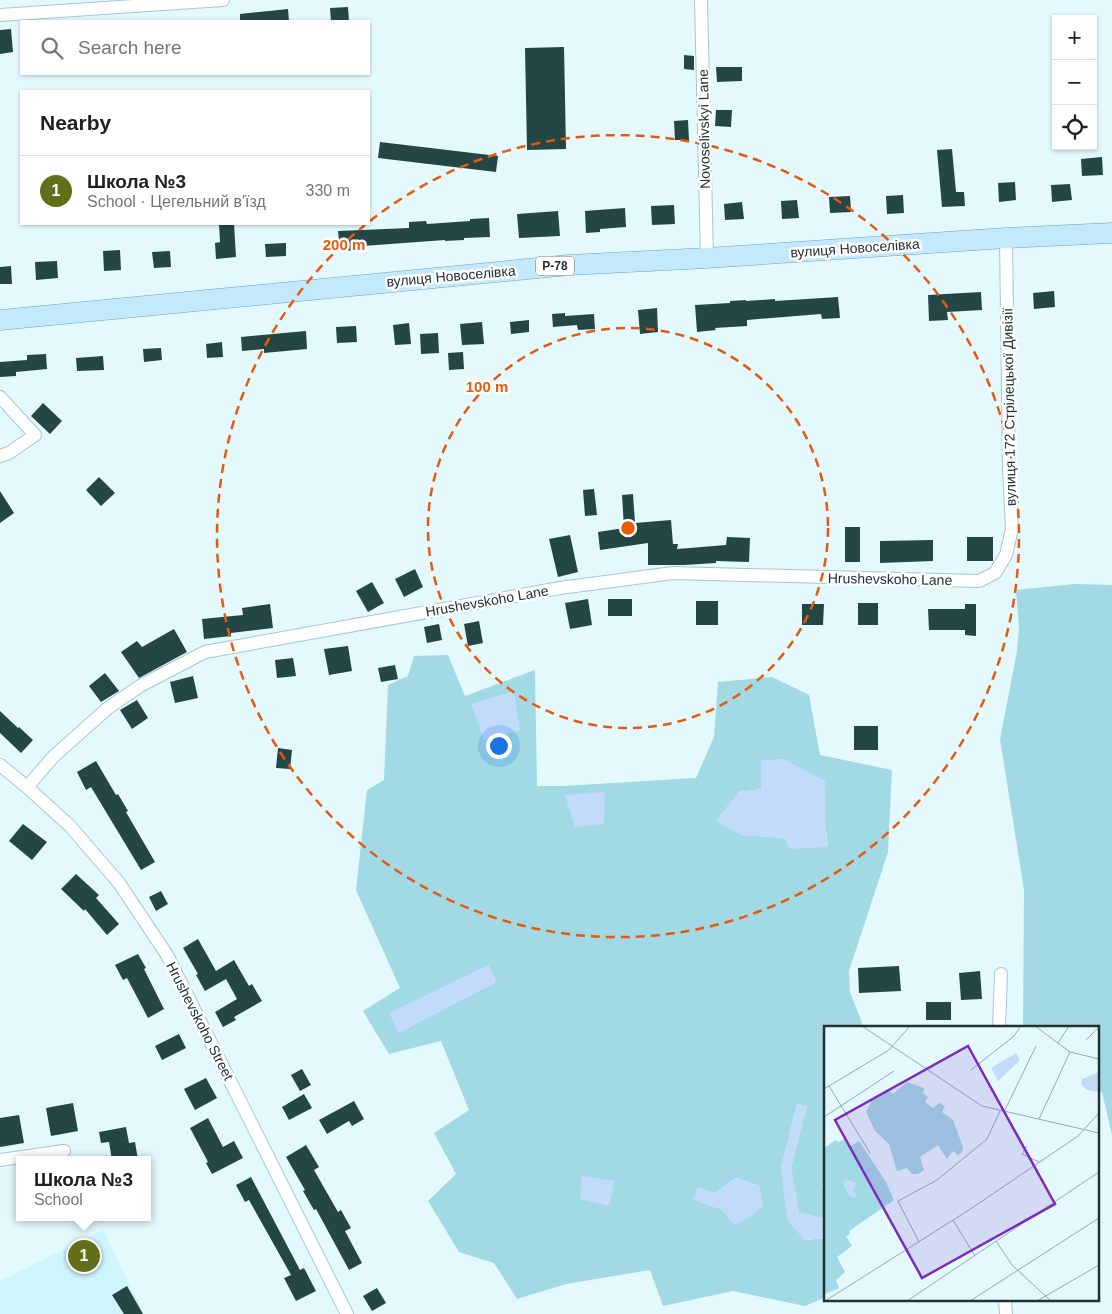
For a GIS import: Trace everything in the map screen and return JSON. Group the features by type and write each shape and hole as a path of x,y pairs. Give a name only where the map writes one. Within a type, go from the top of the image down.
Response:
{"main road":[{"name":"вулиця Новоселівка","path":"0,320 569,265 1112,233"}],"street":[{"path":"0,15 223,0"},
{"name":"Novoselivskyi Lane","path":"701,0 707,258"},
{"name":"вулиця 172 Стрілецької Дивізії","path":"995,573 1006,555 1012,529 1009,468 1006,238"},
{"path":"0,397 35,434 9,453 0,456"},
{"name":"Hrushevskoho Lane","path":"27,787 54,756 108,708 140,686 205,652 560,588 673,573 979,581 995,573"},
{"name":"Hrushevskoho Street","path":"1,767 27,787 70,826 119,883 167,955 347,1314"},
{"path":"999,1026 1001,974"},
{"path":"26,1156 64,1150"},
{"path":"0,1160 16,1158"}],"shaded area":[{"path":"1074,584 1112,585 1112,1135 1102,1092 1100,1092 1100,1026 1023,1026 1024,890 1000,739 1017,651 1019,628 1016,590"},
{"path":"448,655 465,696 535,670 537,786 696,778 714,737 718,682 772,677 809,695 820,755 892,770 888,852 849,971 850,992 863,1026 824,1026 824,1180 822,1187 824,1188 824,1219 799,1213 791,1167 807,1106 797,1104 781,1169 804,1240 824,1238 824,1298 805,1306 733,1291 663,1306 650,1270 566,1284 517,1299 494,1263 459,1252 428,1201 456,1174 434,1133 469,1110 441,1041 389,1054 363,1011 400,988 356,890 367,790 384,780 388,685 408,676 414,656","holes":["784,759 826,830 828,847 784,838 742,835 716,821 739,792 761,789 761,761","488,965 496,982 398,1033","735,1178 760,1186 735,1225 722,1210 715,1193"]},
{"path":"514,691 520,730 484,740 471,704"},
{"path":"784,759 825,781 828,847 790,849 784,838 742,835 716,821 739,792 761,789 761,761"},
{"path":"605,792 604,824 575,827 565,795"},
{"path":"488,965 496,982 398,1033 389,1013"},
{"path":"797,1104 807,1106 791,1167 799,1213 824,1219 824,1238 804,1240 787,1219 781,1169"},
{"path":"582,1176 615,1181 609,1206 580,1199"},
{"path":"735,1178 760,1186 763,1207 735,1225 722,1210 693,1200 698,1187 715,1193"},
{"path":"103,1230 144,1314 0,1314 0,1281"}],"building":[{"path":"348,7 349,20 331,20 330,8"},
{"path":"288,9 289,20 240,20 240,14"},
{"path":"11,29 13,52 0,54 0,30"},
{"path":"564,47 566,149 527,150 525,48"},
{"path":"684,55 694,56 694,70 684,69"},
{"path":"716,67 742,67 742,81 717,82"},
{"path":"716,110 732,110 731,127 715,126"},
{"path":"688,120 689,140 675,140 674,121"},
{"path":"380,142 498,156 496,172 378,158"},
{"path":"952,149 956,192 964,192 965,206 942,207 937,150"},
{"path":"1102,157 1103,175 1082,176 1081,159"},
{"path":"1015,182 1016,200 999,202 998,183"},
{"path":"1070,184 1072,200 1052,202 1051,185"},
{"path":"903,195 904,213 887,214 886,196"},
{"path":"850,196 851,212 830,213 829,197"},
{"path":"797,200 799,218 782,219 781,201"},
{"path":"742,202 744,219 725,220 724,204"},
{"path":"674,205 675,224 652,225 651,206"},
{"path":"625,208 626,227 600,229 600,232 586,233 585,211"},
{"path":"558,211 560,236 519,238 517,214"},
{"path":"489,218 490,237 363,246 363,250 340,251 338,231 409,228 409,222 426,221 427,224"},
{"path":"219,225 234,225 236,257 216,259 215,243 220,242"},
{"path":"286,243 286,256 266,257 265,244"},
{"path":"120,250 121,270 104,271 103,251"},
{"path":"170,251 171,267 154,268 152,252"},
{"path":"57,261 58,278 36,280 35,262"},
{"path":"11,266 12,284 0,284 0,267"},
{"path":"1054,291 1055,307 1034,309 1033,293"},
{"path":"981,292 982,310 947,312 948,320 929,321 928,295"},
{"path":"838,297 840,318 822,319 821,314 747,320 747,326 715,328 716,330 697,332 695,305 746,300 775,299 775,301"},
{"path":"657,308 658,332 640,334 638,310"},
{"path":"565,313 565,316 594,314 595,329 578,330 577,325 553,327 552,314"},
{"path":"529,320 529,332 511,334 510,322"},
{"path":"482,322 484,344 462,345 460,324"},
{"path":"409,323 411,344 395,345 393,325"},
{"path":"356,326 357,342 337,343 336,327"},
{"path":"306,331 307,349 264,353 264,349 242,351 241,337"},
{"path":"438,333 439,353 421,354 420,334"},
{"path":"222,342 223,357 207,358 206,344"},
{"path":"161,348 162,360 144,362 143,349"},
{"path":"463,352 464,369 449,370 448,353"},
{"path":"46,354 47,369 16,372 16,376 0,377 0,362 27,360 27,355"},
{"path":"103,356 104,370 77,371 76,358"},
{"path":"43,403 62,421 50,434 31,416"},
{"path":"99,477 115,493 101,506 86,490"},
{"path":"594,489 597,515 585,516 583,490"},
{"path":"0,491 14,513 0,523"},
{"path":"633,494 635,523 671,520 673,544 678,544 677,549 726,545 727,537 750,538 749,562 716,561 716,563 684,565 648,565 648,543 600,550 598,532 624,528 622,495"},
{"path":"845,527 860,527 860,562 845,562"},
{"path":"570,535 578,572 558,577 549,539"},
{"path":"967,537 993,537 993,561 967,561"},
{"path":"933,540 933,561 880,563 880,541"},
{"path":"415,569 423,587 404,597 395,579"},
{"path":"372,582 384,603 368,612 356,591"},
{"path":"588,599 592,625 570,629 565,603"},
{"path":"608,599 632,599 632,616 608,616"},
{"path":"696,601 718,601 718,625 696,625"},
{"path":"858,603 878,603 878,625 858,625"},
{"path":"270,604 273,628 231,633 231,636 204,639 202,619 243,615 242,608"},
{"path":"802,604 824,604 823,625 802,625"},
{"path":"965,604 976,604 976,636 965,635 965,630 929,630 928,609 965,609"},
{"path":"479,621 483,643 468,646 464,624"},
{"path":"439,624 442,640 427,643 424,627"},
{"path":"174,629 187,652 139,678 121,652 137,641 142,647"},
{"path":"348,646 352,671 329,675 324,649"},
{"path":"293,658 296,676 277,678 275,660"},
{"path":"395,665 398,679 381,682 378,668"},
{"path":"105,673 119,691 101,702 89,686"},
{"path":"193,676 198,698 175,703 170,682"},
{"path":"137,700 148,718 132,729 120,710"},
{"path":"0,711 33,740 21,753 0,733"},
{"path":"854,726 878,726 878,750 854,750"},
{"path":"278,748 292,750 290,769 276,768"},
{"path":"96,761 128,811 126,812 155,862 141,870 91,787 86,790 77,772"},
{"path":"23,824 47,842 32,860 9,841"},
{"path":"76,874 99,895 96,898 119,924 107,935 85,909 84,911 61,889"},
{"path":"161,891 168,904 156,911 149,897"},
{"path":"198,939 216,971 234,960 249,986 252,984 262,1001 234,1017 236,1020 223,1027 215,1012 237,999 226,979 205,991 196,975 198,974 183,948"},
{"path":"138,954 164,1009 148,1018 127,978 123,980 115,965"},
{"path":"899,966 901,991 859,993 858,968"},
{"path":"980,971 982,999 961,1000 959,973"},
{"path":"926,1002 951,1002 951,1020 926,1020"},
{"path":"179,1034 186,1048 162,1060 155,1046"},
{"path":"302,1069 311,1085 300,1091 291,1075"},
{"path":"206,1078 217,1098 195,1110 184,1089"},
{"path":"304,1094 312,1108 289,1120 282,1107"},
{"path":"354,1101 364,1119 352,1126 349,1121 327,1134 319,1120"},
{"path":"73,1103 78,1131 51,1136 46,1108"},
{"path":"19,1115 24,1143 0,1147 0,1118"},
{"path":"208,1118 223,1147 234,1141 243,1158 212,1174 206,1163 208,1162 190,1128"},
{"path":"126,1127 129,1143 135,1142 137,1156 111,1156 109,1142 101,1143 99,1132"},
{"path":"306,1145 319,1167 314,1170 338,1212 341,1210 351,1228 345,1231 362,1263 349,1270 316,1209 314,1210 303,1191 305,1190 286,1157"},
{"path":"251,1177 300,1270 304,1268 316,1291 296,1301 284,1278 291,1275 249,1200 245,1202 236,1185"},
{"path":"127,1286 143,1314 124,1314 112,1295"},
{"path":"377,1288 386,1303 372,1311 363,1296"}],"place":[{"name":"Школа №3","path":"84,1256"}]}
